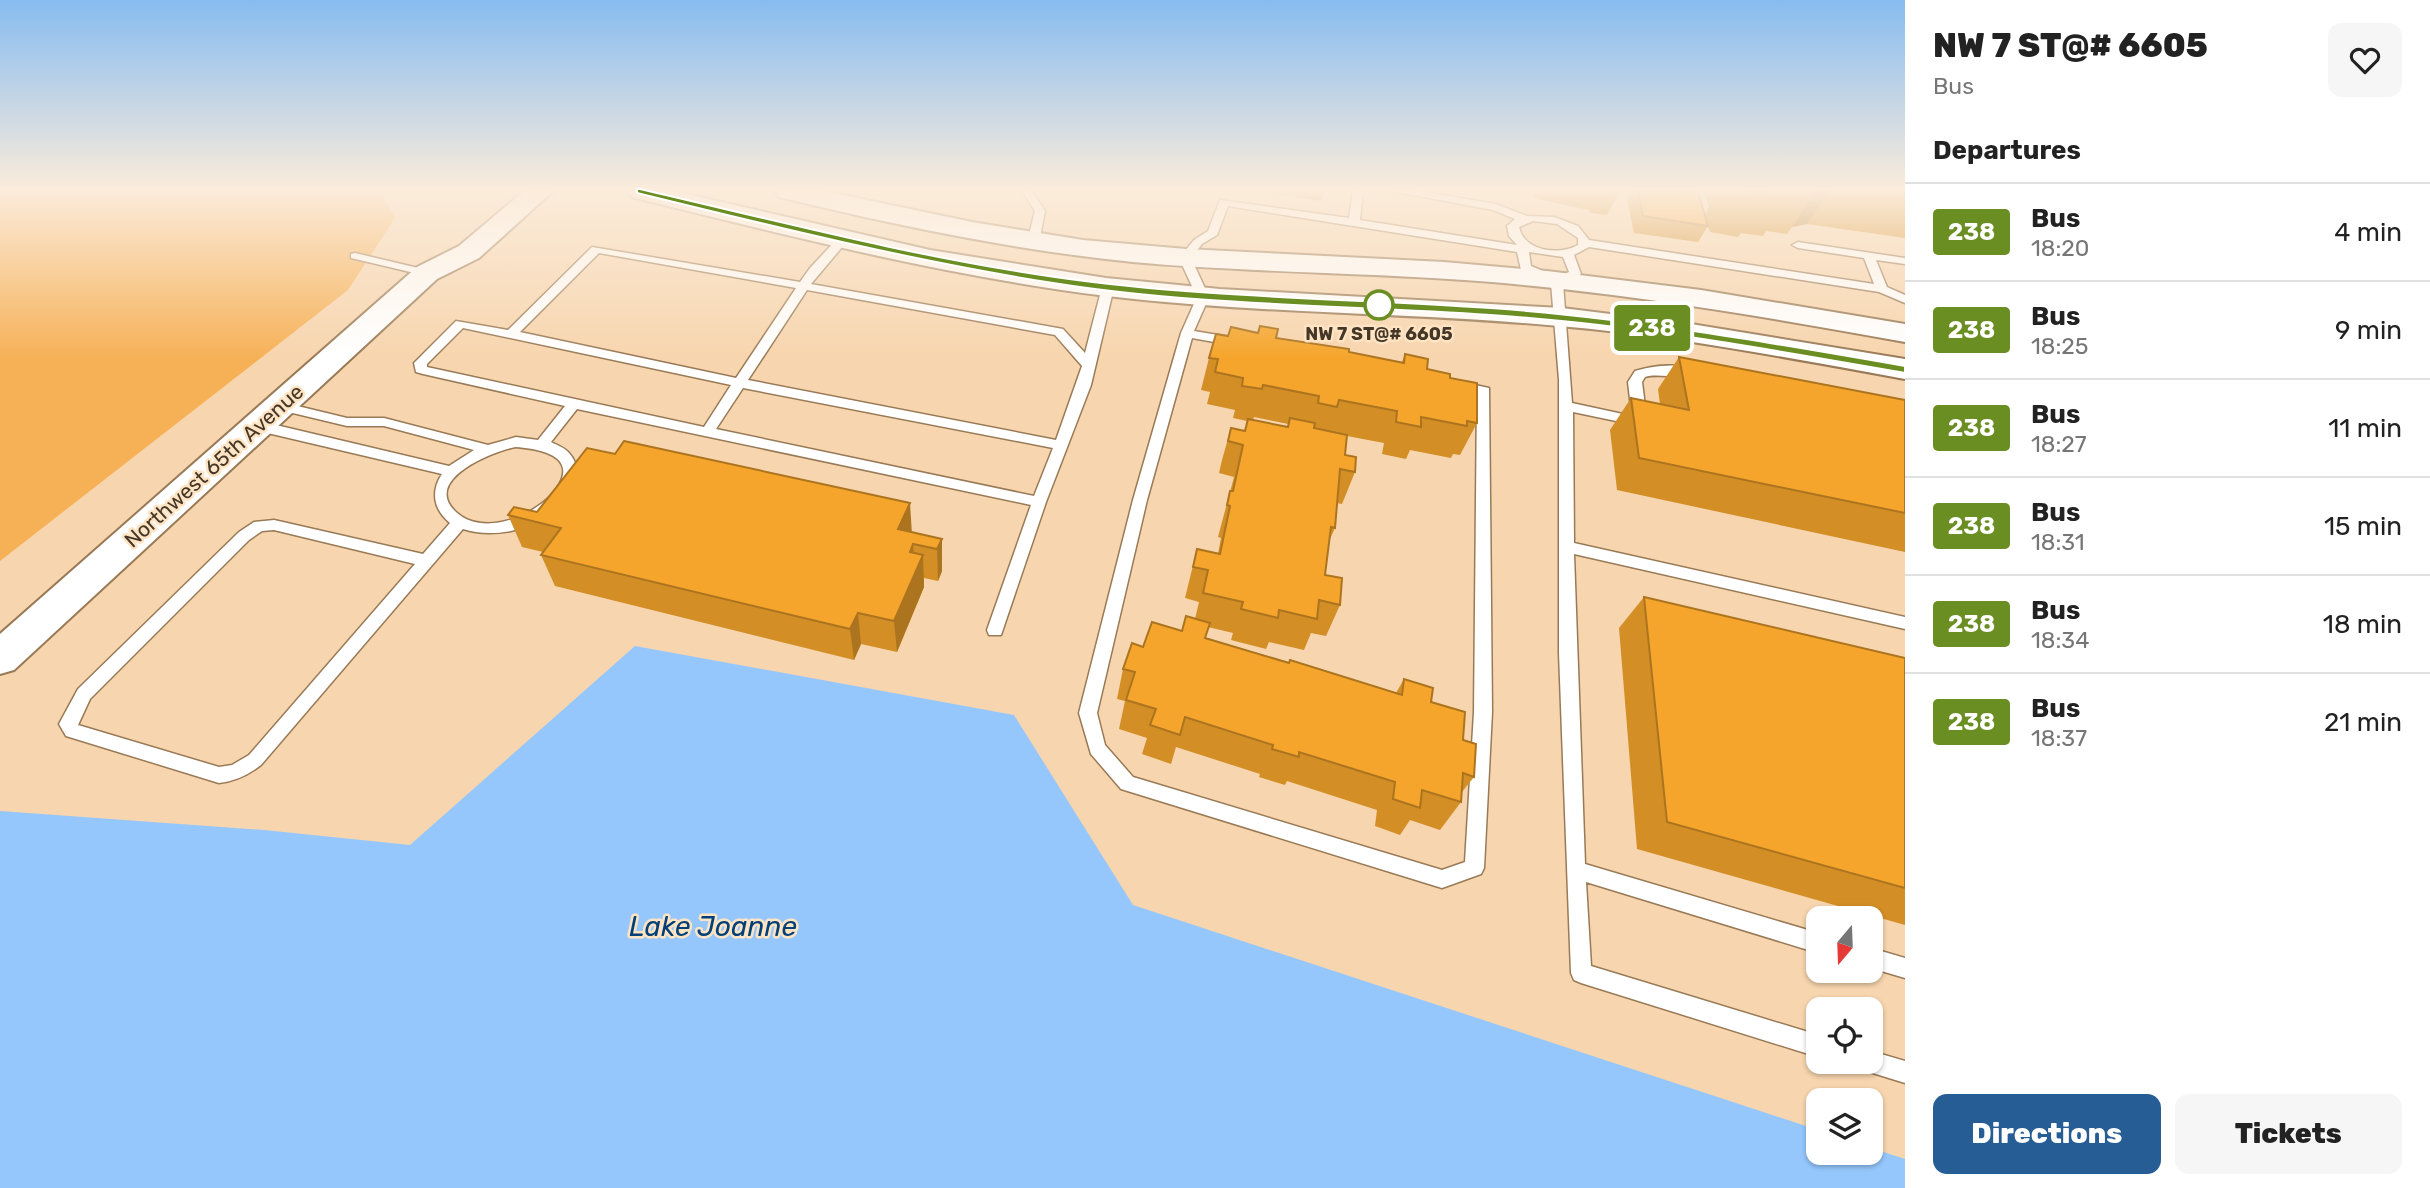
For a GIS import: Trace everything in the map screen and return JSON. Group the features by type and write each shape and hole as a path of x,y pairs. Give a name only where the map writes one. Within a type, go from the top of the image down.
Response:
{"main road":[{"name":"Northwest 65th Avenue","path":"427,273 442,246"},
{"name":"Northwest 65th Avenue","path":"0,658 427,273 475,246"},
{"path":"874,246 1002,272 1108,287 1203,297 1562,317 1709,336 1905,369"},
{"path":"1075,246 1185,258 1454,271 1556,281 1701,300 1905,333"}],"lane":[{"path":"707,432 814,270 836,246"},
{"path":"1194,246 1185,258 1203,297 1187,333 1140,500 1088,713 1097,749 1127,783 1442,879 1474,868 1483,712 1484,391 1444,383"},
{"path":"1522,246 1525,268 1556,281 1575,274 1568,254"},
{"path":"1524,246 1549,253 1568,254 1583,246"},
{"path":"1607,246 1882,289 1905,299"},
{"path":"1807,246 1905,261"},
{"path":"511,334 596,249 1059,332 1087,364"},
{"path":"355,256 427,273"},
{"path":"1868,256 1882,289"},
{"path":"1556,281 1562,317 1567,406 1566,547 1581,973 1806,1042"},
{"path":"995,631 1039,502 1084,385 1108,287"},
{"path":"1039,502 574,404 419,367 460,324 740,383 1060,445"},
{"path":"1187,333 1254,346"},
{"path":"1567,406 1640,422 1635,382 1640,374 1675,370 1701,373"},
{"path":"542,444 574,404"},
{"path":"270,416 384,422 487,449"},
{"path":"270,416 452,472"},
{"path":"516,442 542,444 566,458 570,470 569,482 551,507 515,525 495,528 476,527 460,522 450,515 443,505 445,483 452,472 473,455 516,442"},
{"path":"427,561 274,525 260,526 244,536 84,694 68,724 72,731 219,775 231,775 255,760 427,561 460,522"},
{"path":"1566,547 1905,623"},
{"path":"1576,870 1806,939"},
{"path":"1883,962 1905,968"},
{"path":"1883,1066 1905,1072"}],"shaded area":[{"path":"0,246 376,246 348,290 0,561"}],"water":[{"name":"Lake Joanne","path":"635,646 1014,715 1133,905 1806,1126 1806,1165 1883,1165 1883,1152 1905,1159 1905,1188 0,1188 0,811 264,830 410,845"}],"building":[{"path":"1260,326 1278,329 1276,338 1349,349 1349,352 1404,363 1405,354 1428,359 1427,369 1450,374 1450,378 1477,383 1477,423 1467,421 1467,426 1421,417 1421,427 1396,422 1397,411 1339,400 1337,407 1318,403 1319,396 1263,385 1262,389 1242,386 1243,378 1215,372 1218,359 1209,358 1216,334 1228,336 1231,327 1258,333"},
{"path":"1679,357 1905,400 1905,513 1639,458 1631,398 1689,410"},
{"path":"1290,418 1315,423 1314,428 1347,435 1345,455 1356,457 1355,472 1340,469 1335,528 1331,527 1325,575 1342,578 1340,605 1319,600 1317,619 1279,610 1278,618 1241,609 1243,602 1203,593 1208,570 1193,567 1197,549 1220,554 1230,506 1227,505 1230,491 1233,491 1243,445 1228,441 1231,428 1245,431 1248,419 1288,427"},
{"path":"624,441 910,503 898,529 942,539 937,549 913,544 910,552 923,555 894,621 858,613 850,629 541,555 561,528 508,515 514,507 537,512 587,448 615,454"},
{"path":"1644,597 1905,658 1905,888 1667,822"},
{"path":"1186,616 1210,623 1205,638 1289,663 1290,660 1402,695 1404,679 1433,688 1431,702 1465,712 1463,740 1476,744 1474,777 1463,773 1461,802 1422,790 1420,808 1393,799 1395,782 1299,752 1299,757 1272,749 1273,745 1185,717 1180,735 1150,725 1156,709 1126,700 1135,672 1123,669 1132,643 1143,647 1152,622 1182,631"}],"bus line":[{"name":"238","path":"872,246 1002,272 1108,287 1203,297 1581,319 1751,342 1905,369"}],"place":[{"name":"NW 7 ST@# 6605","path":"1379,305"}]}
